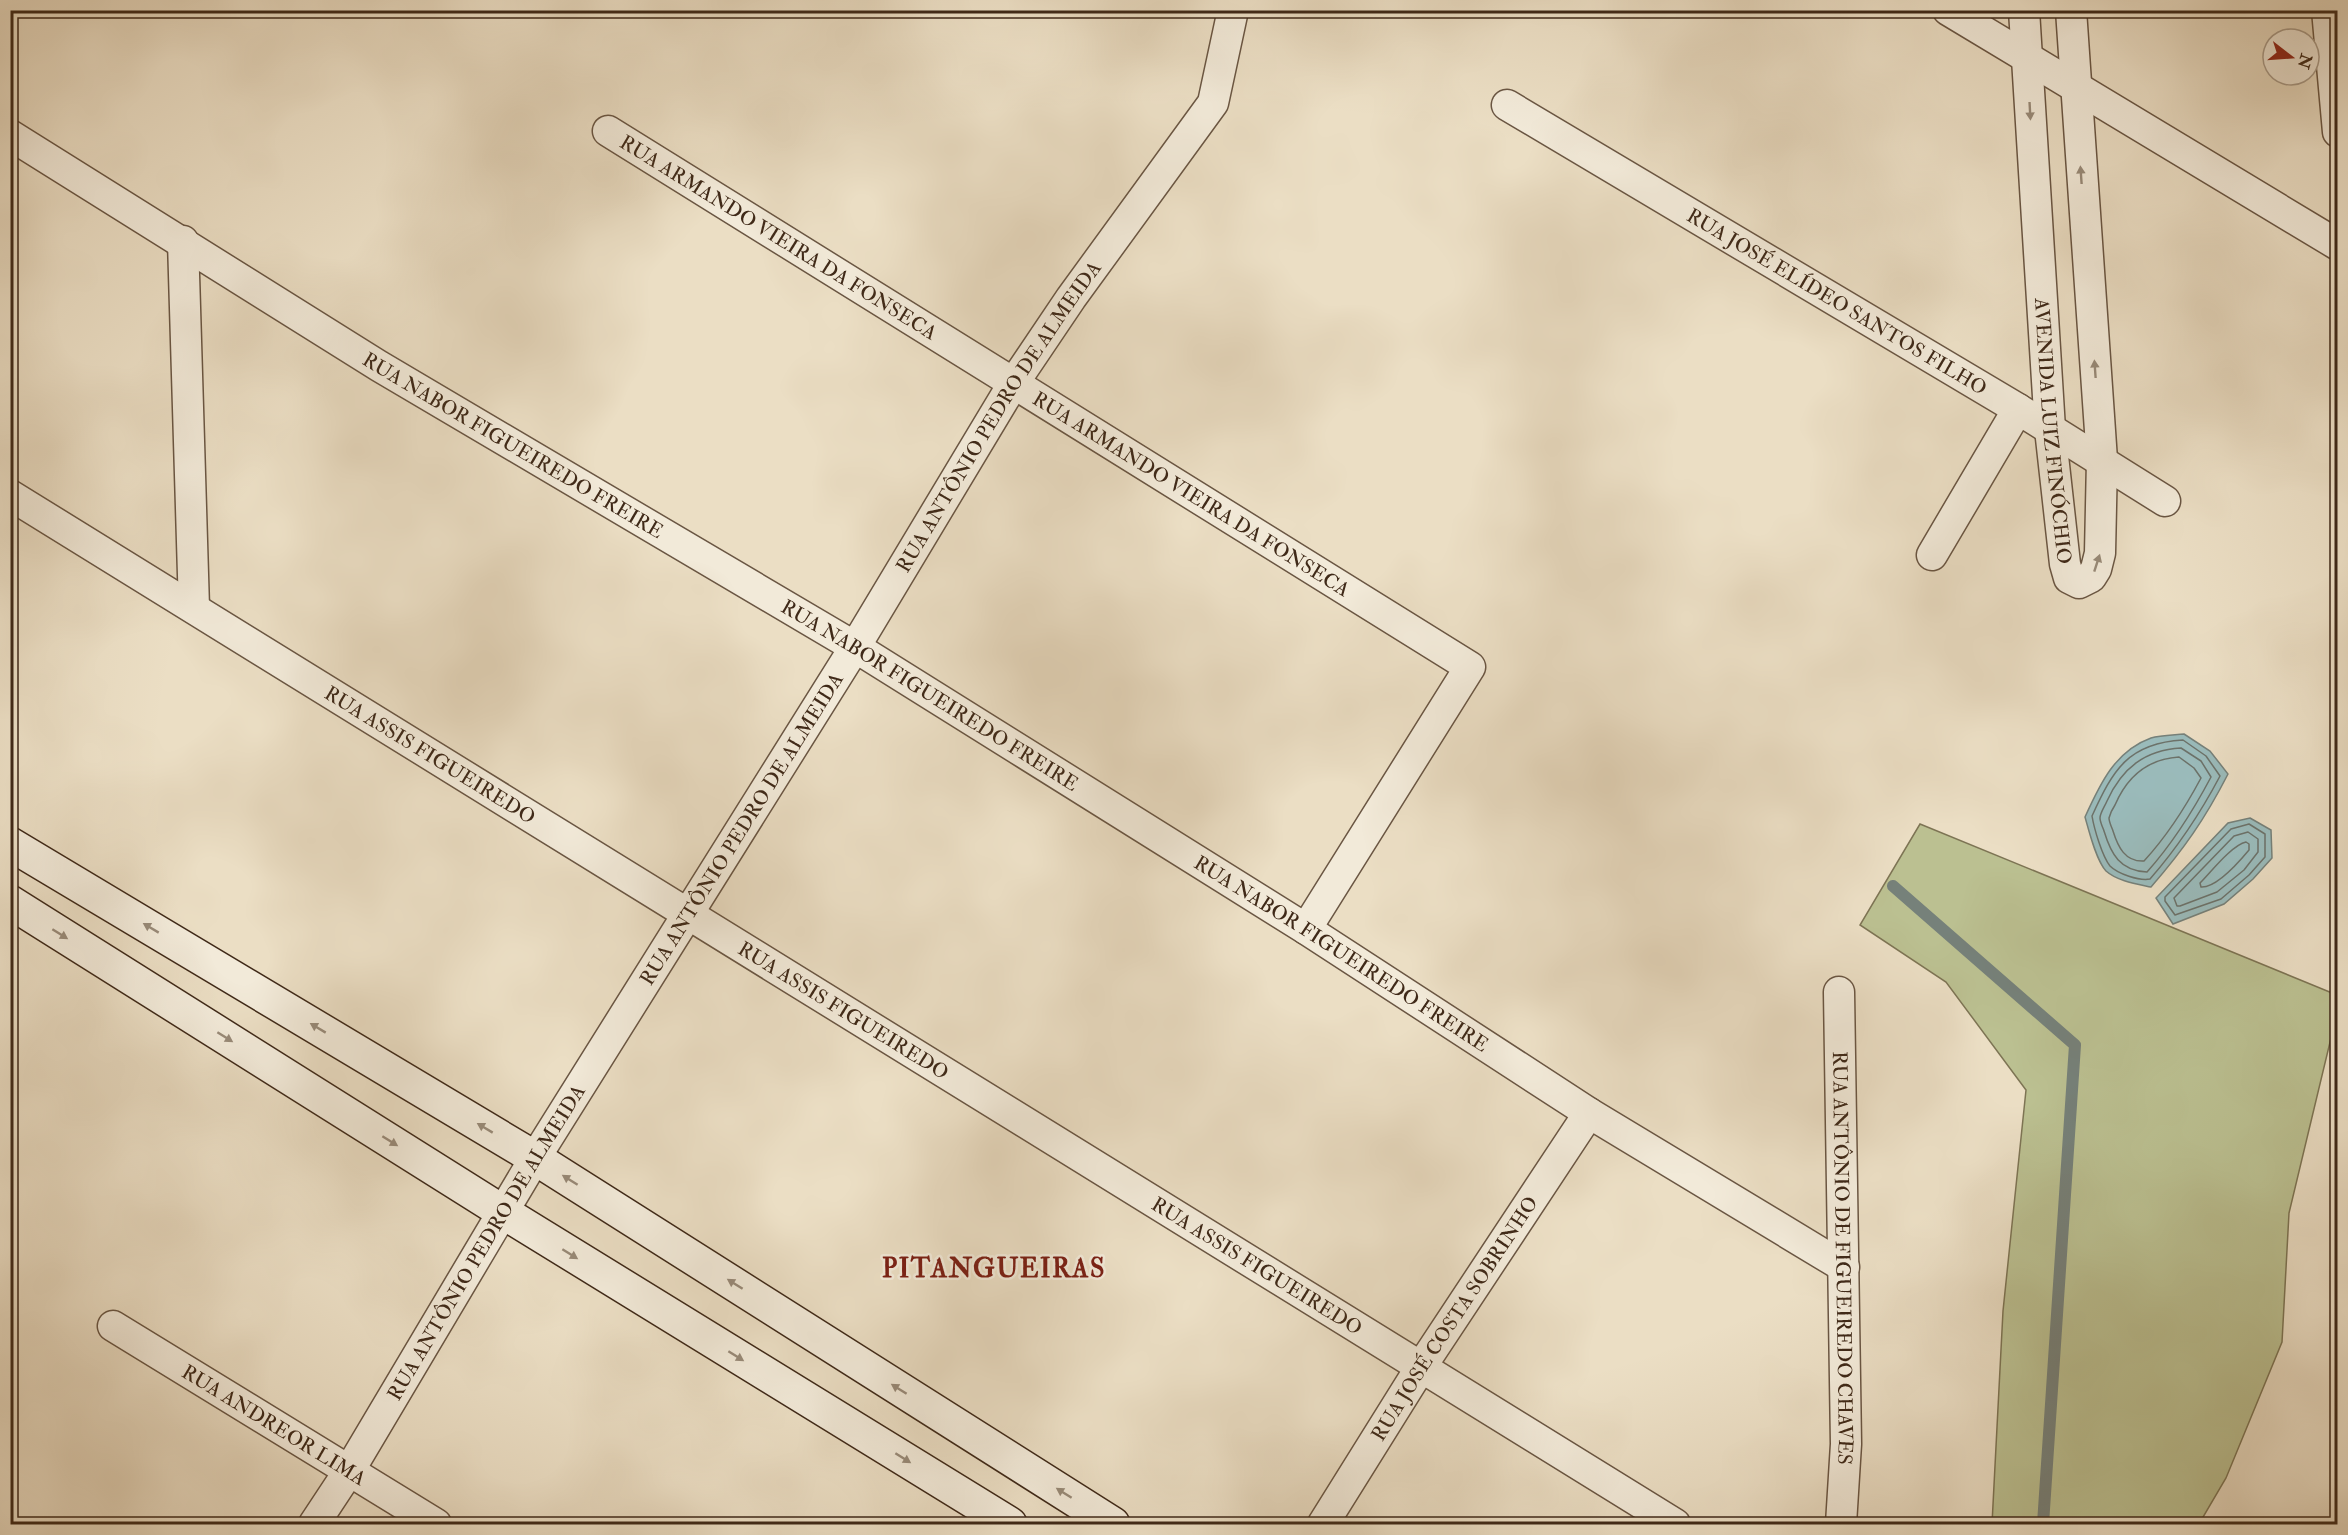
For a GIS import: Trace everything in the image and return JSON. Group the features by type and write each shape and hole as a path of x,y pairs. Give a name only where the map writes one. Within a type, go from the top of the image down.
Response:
{"street":[{"name":"RUA ANTÔNIO PEDRO DE ALMEIDA","path":"314,1524 349,1471 503,1212 686,914 855,647 1013,384 1071,298 1213,103 1233,10"},
{"path":"1947,10 2337,245"},
{"name":"AVENIDA LUIZ FINÓCHIO","path":"2024,10 2050,429 2066,571 2069,578 2079,583 2091,577 2096,569 2100,553 2102,460 2071,10"},
{"path":"2327,10 2337,132"},
{"name":"RUA JOSÉ ELÍDEO SANTOS FILHO","path":"1507,105 2018,409 2165,501"},
{"name":"RUA ARMANDO VIEIRA DA FONSECA","path":"608,132 1470,667 1306,929"},
{"name":"RUA NABOR FIGUEIREDO FREIRE","path":"10,135 379,366 855,647 1306,929 1588,1113 1844,1267"},
{"path":"183,242 194,608"},
{"path":"1932,555 2018,409"},
{"name":"RUA ASSIS FIGUEIREDO","path":"10,495 1675,1524"},
{"path":"10,844 536,1158 1113,1524"},
{"path":"10,902 503,1212 1011,1524"},
{"name":"RUA ANTÔNIO DE FIGUEIREDO CHAVES","path":"1839,992 1846,1444 1841,1524"},
{"name":"RUA JOSÉ COSTA SOBRINHO","path":"1323,1524 1421,1367 1588,1113"},
{"name":"RUA ANDREOR LIMA","path":"113,1326 436,1524"}],"green space":[{"path":"1920,824 2337,995 2337,1013 2289,1213 2282,1342 2226,1478 2199,1524 1992,1524 2003,1311 2026,1090 1946,982 1860,925"}],"water":[{"path":"2184,734 2210,751 2228,774 2193,833 2151,887 2127,882 2106,871 2102,866 2085,817 2110,770 2128,751 2151,738"},
{"path":"2250,818 2271,830 2272,858 2253,879 2224,904 2173,924 2156,898 2228,823"}],"waterway":[{"path":"1893,886 2075,1045 2043,1524"}],"district":[{"name":"PITANGUEIRAS","path":"994,1268"}]}
